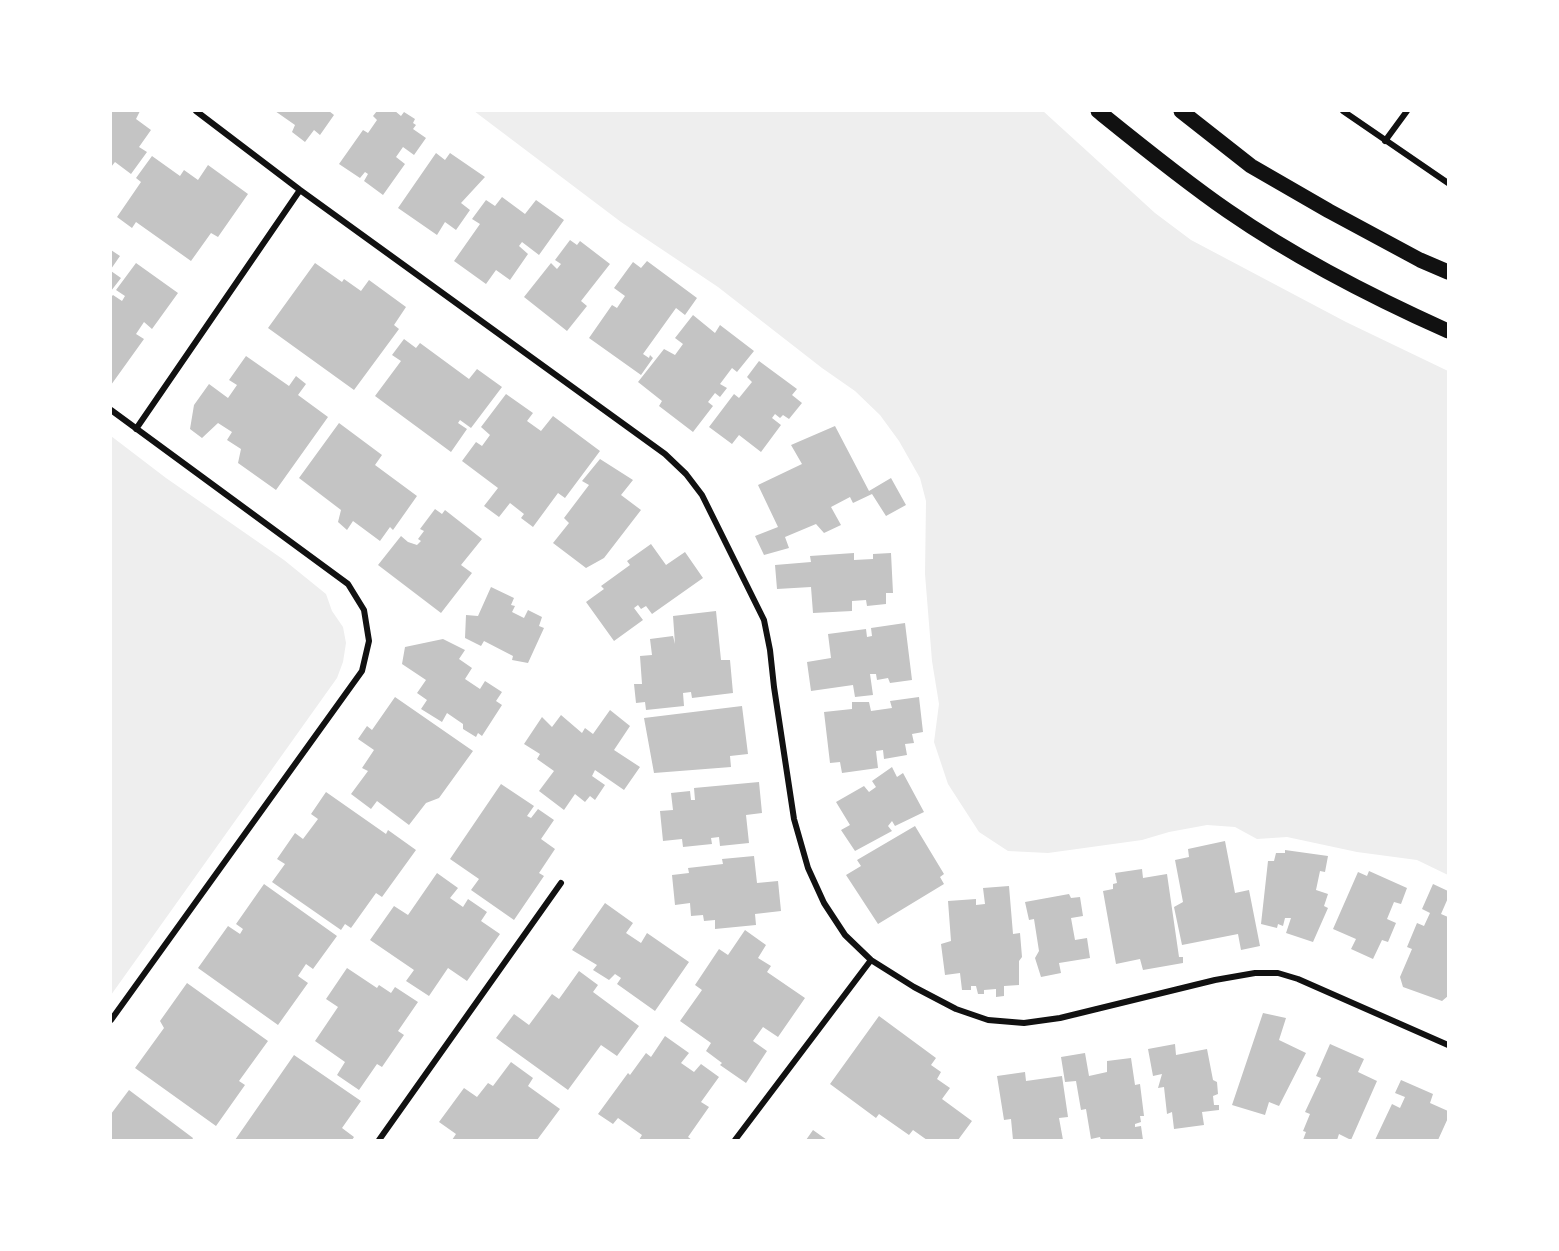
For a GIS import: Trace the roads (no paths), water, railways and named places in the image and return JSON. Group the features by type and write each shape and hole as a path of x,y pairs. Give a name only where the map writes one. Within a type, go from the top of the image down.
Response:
{"main road":[{"path":"1098,111 1228,211 1308,260 1403,311 1448,331"},
{"path":"1181,111 1251,166 1420,260 1448,272"}],"street":[{"path":"196,111 300,190 664,454 686,474 702,495 764,620 794,819 808,868 824,903 840,927 871,960 914,987 956,1009 988,1020 1024,1023 1060,1018 1215,980 1255,973 1278,973 1298,979 1448,1045"},
{"path":"1343,111 1448,183"},
{"path":"1385,141 1407,111"},
{"path":"136,429 300,190"},
{"path":"111,410 348,584 364,610 369,641 362,672 111,1020"},
{"path":"379,1140 561,883"},
{"path":"735,1140 871,960"}]}
